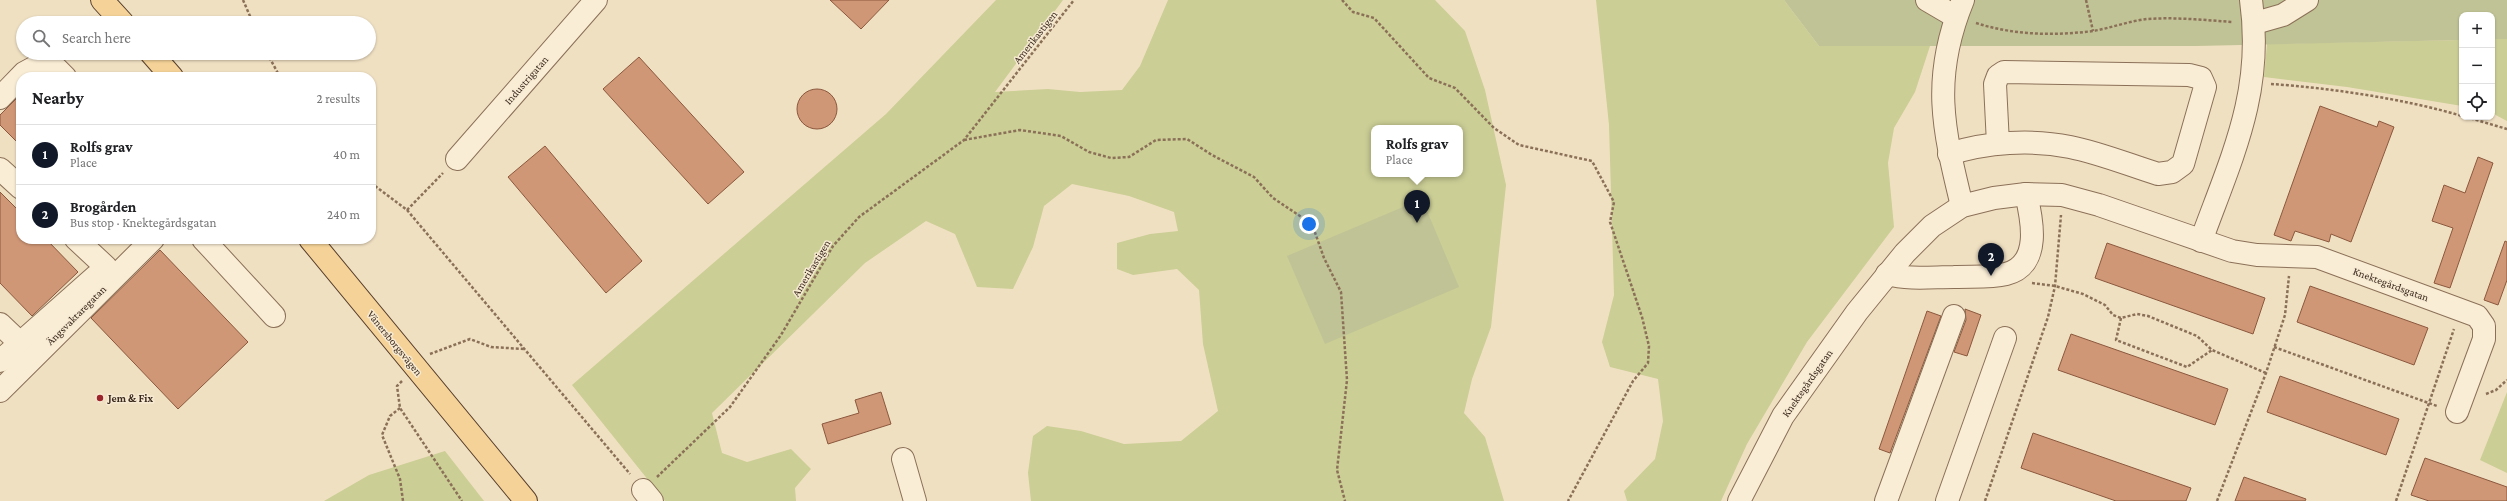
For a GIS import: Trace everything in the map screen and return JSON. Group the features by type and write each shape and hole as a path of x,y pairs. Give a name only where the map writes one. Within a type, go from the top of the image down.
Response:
{"main road":[{"path":"102,0 117,16"},
{"path":"157,60 168,72"},
{"name":"Vänersborgsvägen","path":"314,244 526,501"},
{"name":"Vänersborgsvägen","path":"480,446 522,501"}],"street":[{"name":"Industrigatan","path":"457,159 596,0"},
{"path":"1927,0 1959,8 1943,67 1942,96 1949,154 1962,206"},
{"path":"2201,240 2247,113 2253,83 2255,23 2251,0"},
{"path":"2255,23 2283,15 2307,0"},
{"path":"26,72 37,66 56,68 60,72"},
{"path":"1949,154 1969,148 1998,144 2046,143 2071,147 2158,174 2172,172 2183,164 2205,86 2201,78 2189,75 2004,72 1998,76 1995,84 1998,144"},
{"path":"0,98 16,81"},
{"path":"0,169 16,183"},
{"path":"1887,274 1902,278 1991,276 2007,274 2018,268 2027,256 2033,241 2033,225 2026,194"},
{"name":"Knektegårdsgatan","path":"1739,501 1783,416 1857,312 1887,274 1932,226 1962,206 1994,198 2026,194 2062,195 2099,205 2232,251 2257,255 2317,257 2478,316 2484,326 2484,339 2457,412"},
{"path":"81,244 106,267"},
{"path":"0,362 106,267 127,244"},
{"name":"Ängsvaktaregatan","path":"0,391 147,244"},
{"path":"208,244 274,316"},
{"path":"1886,501 1954,316"},
{"path":"0,324 20,343"},
{"path":"1947,501 2005,338"},
{"path":"903,459 915,501"}],"path":[{"path":"243,0 250,16"},
{"name":"Amerikastigen","path":"648,495 730,407 781,335 833,246 859,217 964,140 1074,0"},
{"path":"1342,0 1353,12 1374,18 1429,78 1455,88 1494,128 1519,145 1592,161 1614,202 1610,222 1642,317 1649,346 1648,363 1633,381 1568,501"},
{"path":"2086,0 2093,31"},
{"path":"1959,8 1991,28 2036,34 2093,31 2146,19 2179,18 2255,23"},
{"path":"271,60 277,72"},
{"path":"2253,83 2322,89 2437,108 2459,115"},
{"path":"2475,120 2507,130"},
{"path":"964,140 1020,130 1062,136 1088,152 1111,158 1130,157 1156,140 1187,139 1212,155 1254,177 1273,198 1312,224 1324,258 1341,292 1347,380 1336,470 1345,501"},
{"path":"407,210 457,159"},
{"path":"376,187 407,210 648,495"},
{"path":"1985,501 2048,317 2055,286 2062,195"},
{"path":"2217,501 2266,373 2285,315 2291,256"},
{"path":"2055,286 2083,294 2105,305 2113,315 2121,318 2137,314 2148,316 2197,336 2212,350 2266,373"},
{"path":"2396,501 2461,309"},
{"path":"2121,318 2116,340 2187,367 2212,350"},
{"path":"462,501 400,408 397,386 428,355 445,347 470,340 491,347 524,349"},
{"path":"2274,347 2428,403"},
{"path":"400,408 390,416 382,436 400,479 403,501"}],"green space":[{"path":"996,0 1063,0 995,92 1048,89 1080,92 1122,90 1140,66 1168,0 1435,0 1465,31 1485,90 1506,185 1491,327 1472,379 1464,413 1485,437 1504,501 1031,501 1028,473 1033,436 1047,426 1081,431 1124,444 1181,441 1218,411 1203,344 1199,290 1177,269 1133,275 1117,269 1117,243 1150,234 1178,231 1174,212 1129,196 1072,184 1044,206 1033,247 1013,289 977,287 955,234 926,221 865,263 712,413 722,453 747,462 791,449 811,469 795,488 796,501 665,501 572,385 886,114"},
{"path":"1596,0 1784,0 1819,46 1930,46 1915,92 1894,128 1888,163 1894,227 1807,342 1747,444 1721,501 1627,501 1624,491 1655,459 1663,421 1658,379 1610,367 1602,342 1614,295 1609,125"},
{"path":"1784,0 2507,0 2507,39 2495,39 2495,12 2459,12 2459,40 2196,46 1819,46"},
{"path":"2495,39 2507,39 2507,121 2495,115"},
{"path":"2459,40 2459,106 2347,87 2264,77 2267,44"},
{"path":"1422,199 1459,287 1325,344 1287,256"},
{"path":"2507,392 2507,473 2480,460"},
{"path":"445,451 484,501 324,501 369,475"}],"building":[{"path":"830,0 889,0 861,29"},
{"path":"639,57 744,172 708,204 603,89"},
{"path":"821,89 828,92 834,98 837,109 836,117 828,126 821,129 813,129 806,126 798,117 797,105 800,98 809,90"},
{"path":"16,99 16,141 0,125 0,115"},
{"path":"2320,106 2377,127 2379,121 2394,127 2351,242 2331,234 2329,242 2295,231 2291,241 2274,235"},
{"path":"545,146 642,261 606,293 508,177"},
{"path":"2478,157 2493,163 2450,288 2434,283 2453,228 2432,221 2444,185 2465,193"},
{"path":"0,192 16,208 16,244 51,244 78,272 32,316 0,283"},
{"path":"2505,241 2507,242 2507,280 2498,305 2484,300"},
{"path":"2107,243 2265,298 2253,334 2095,278"},
{"path":"160,250 248,342 178,409 91,318"},
{"path":"2310,286 2428,328 2414,365 2297,322"},
{"path":"1965,309 1981,315 1967,356 1954,352 1966,320"},
{"path":"1927,311 1941,316 1890,453 1879,449"},
{"path":"2071,334 2228,389 2215,425 2058,370"},
{"path":"2280,376 2399,419 2386,455 2267,412"},
{"path":"881,392 891,424 828,444 822,424 859,413 855,400"},
{"path":"2033,433 2191,488 2186,501 2116,501 2021,468"},
{"path":"2425,458 2507,487 2507,501 2429,501 2411,495"},
{"path":"2244,477 2306,499 2305,501 2235,501"}],"place":[{"name":"Rolfs grav","path":"1417,223"},
{"name":"Brogården","path":"1991,276"},
{"name":"Jem & Fix","path":"100,398"}]}
